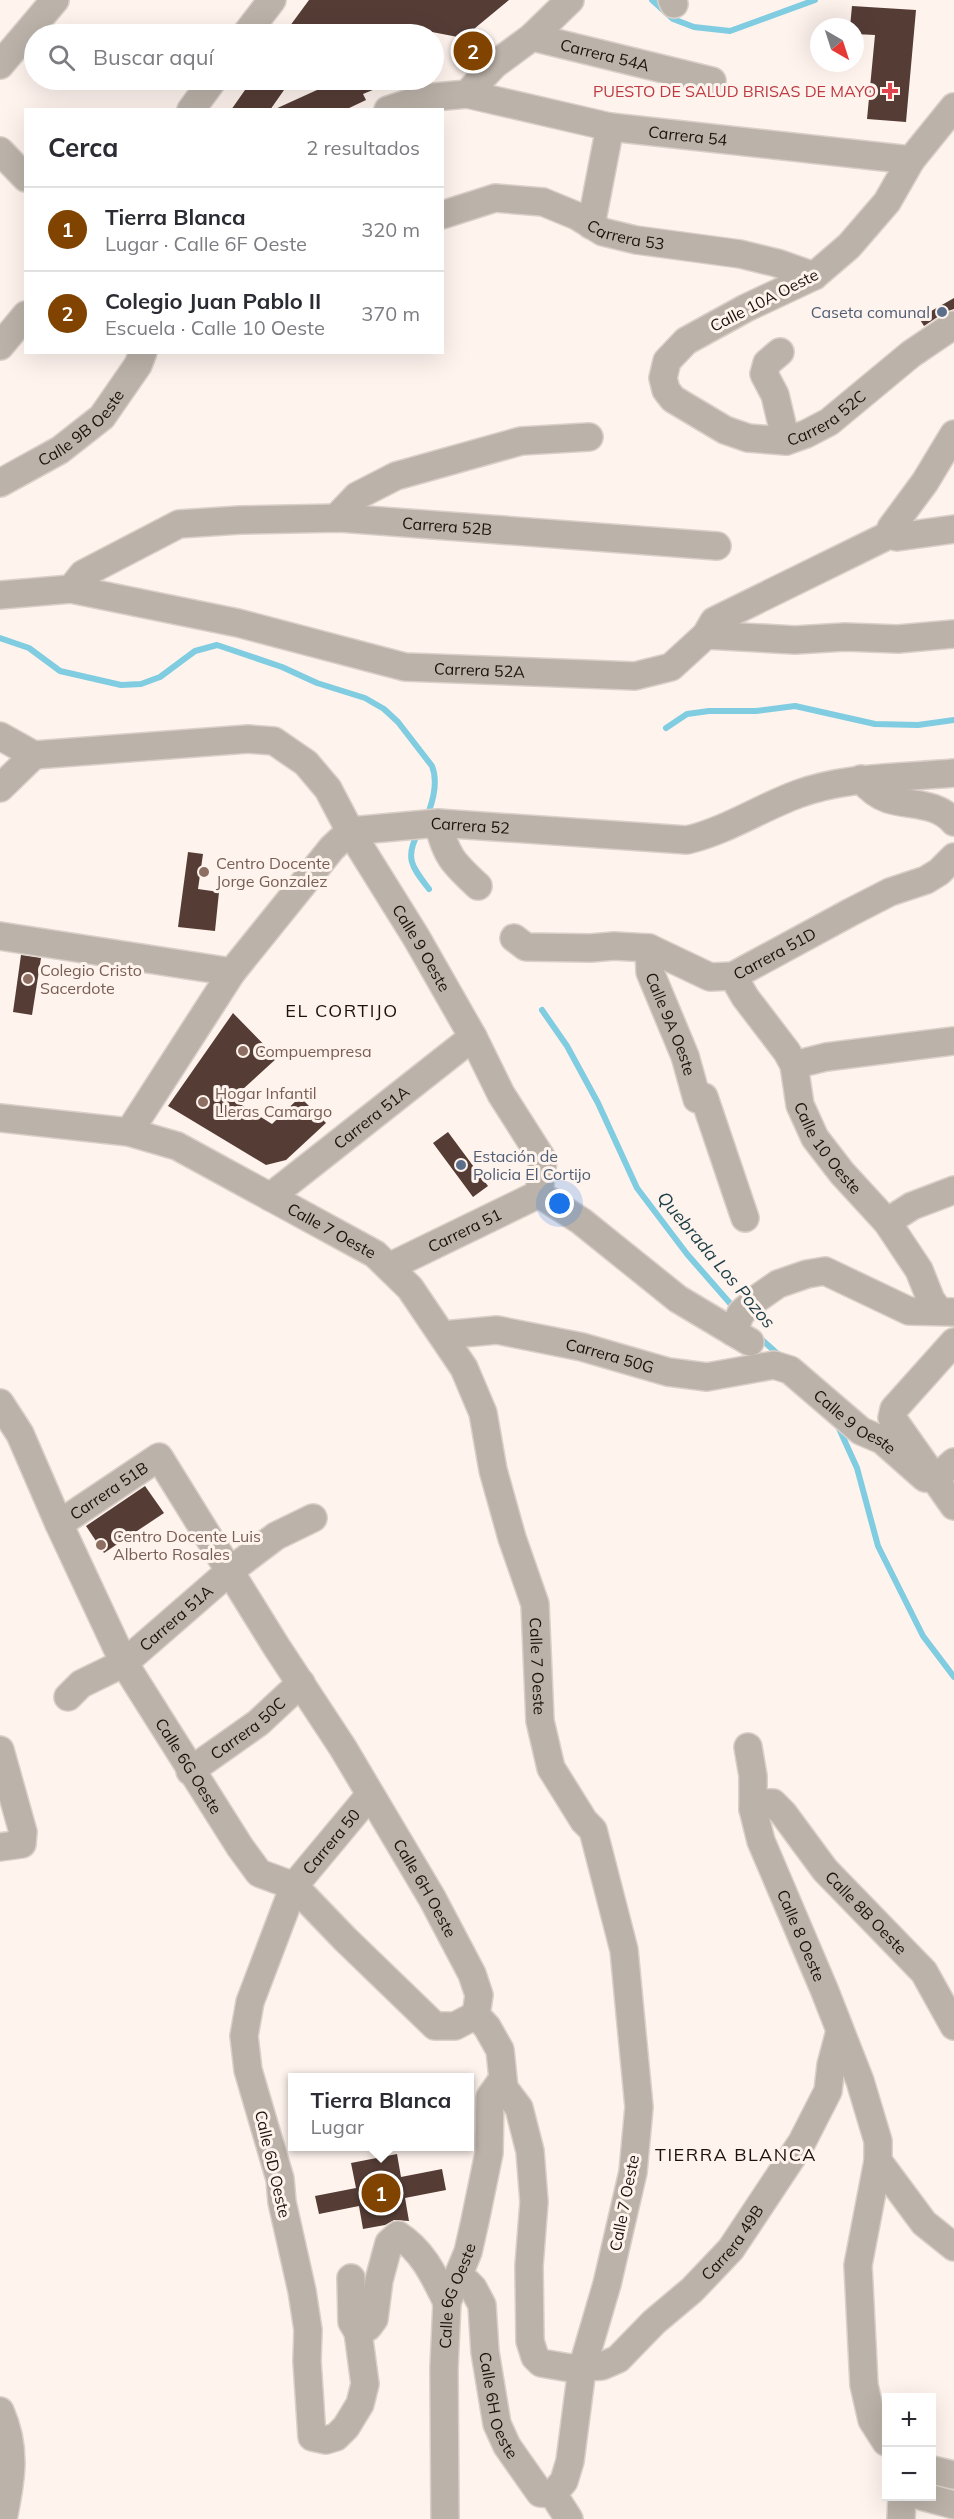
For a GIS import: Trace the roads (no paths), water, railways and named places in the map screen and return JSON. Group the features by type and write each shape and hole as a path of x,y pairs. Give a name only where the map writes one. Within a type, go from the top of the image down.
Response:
{"street":[{"path":"35,24 55,0"},
{"path":"254,24 272,0"},
{"path":"394,108 424,98 467,94 494,65 532,37 570,0"},
{"path":"0,65 24,37"},
{"name":"Carrera 54A","path":"532,37 712,81"},
{"path":"192,108 206,90"},
{"name":"Carrera 54","path":"467,94 610,127 911,160"},
{"name":"Calle 10A Oeste","path":"663,378 667,360 686,341 746,308 814,276 849,246 887,202 911,160 943,139 954,107"},
{"path":"591,225 610,127"},
{"path":"0,151 24,176"},
{"name":"Carrera 53","path":"444,214 495,198 543,202 577,216 603,232 636,240 740,254 768,260 814,276"},
{"path":"0,346 24,317"},
{"name":"Carrera 52C","path":"663,378 666,390 673,399 725,430 748,438 786,441 829,422 911,354 954,325"},
{"path":"780,352 767,363 764,374 775,395 786,441"},
{"name":"Calle 9B Oeste","path":"0,483 60,450 102,417 138,365 142,354"},
{"path":"889,535 891,528 925,482 954,434"},
{"path":"336,518 357,496 396,476 521,441 589,437"},
{"name":"Carrera 52B","path":"71,589 83,574 178,524 281,518 336,518 717,546"},
{"path":"954,529 897,537 889,535 714,621 706,635 795,640 845,637 898,639 954,634"},
{"name":"Carrera 52A","path":"0,595 71,589 238,623 405,667 635,676 671,667 706,635"},
{"path":"0,736 34,755 0,788"},
{"name":"Calle 9 Oeste","path":"34,755 248,739 274,741 306,763 328,789 350,831 416,937 473,1037 501,1094 543,1160 538,1194"},
{"name":"Carrera 52","path":"350,831 438,823 687,840 711,834 799,794 861,780 954,773"},
{"path":"861,780 870,789 887,799 920,804 946,812 954,822"},
{"path":"438,823 445,849 456,866 478,886"},
{"path":"129,1132 232,972 332,848 350,831"},
{"name":"Carrera 51D","path":"514,938 526,947 649,948 710,977 733,976 890,892 926,880 939,872 954,857"},
{"path":"0,936 232,972"},
{"name":"Calle 9A Oeste","path":"649,948 650,972 685,1056 745,1218"},
{"name":"Calle 10 Oeste","path":"733,976 745,997 787,1052 794,1065 800,1105 815,1138 842,1173 887,1222 919,1270 931,1300 946,1311"},
{"name":"Carrera 51A","path":"270,1197 473,1037"},
{"path":"794,1065 826,1057 954,1041"},
{"name":"Calle 7 Oeste","path":"0,1118 129,1132 177,1146 375,1254 410,1288 443,1335 464,1368 483,1413 499,1493 535,1604 540,1722 551,1768 584,1821 593,1830 624,1950 639,2107 633,2172 607,2284 582,2368 570,2460 564,2481 553,2494"},
{"path":"887,1222 912,1206 954,1190"},
{"path":"538,1194 581,1221 678,1299 741,1337 741,1313 758,1298 778,1284 807,1274 825,1271 909,1311 946,1311"},
{"name":"Carrera 51","path":"389,1267 538,1194"},
{"name":"Carrera 50G","path":"443,1335 497,1330 582,1347 668,1372 707,1377 774,1365"},
{"name":"Calle 9 Oeste","path":"954,1342 894,1409 892,1418 945,1471 954,1506"},
{"name":"Calle 9 Oeste","path":"774,1365 790,1370 861,1431 882,1440 925,1478 945,1471"},
{"name":"Calle 6G Oeste","path":"0,1403 20,1434 58,1524 124,1663 190,1771 259,1873 294,1886 435,2026 455,2026 476,2015"},
{"name":"Carrera 51B","path":"58,1524 159,1457"},
{"name":"Calle 6H Oeste","path":"159,1457 276,1646 343,1748 369,1796 432,1898 472,1974 479,1995 476,2015"},
{"name":"Carrera 51A","path":"68,1697 81,1684 124,1663 231,1570 276,1536 313,1518"},
{"name":"Carrera 50C","path":"190,1771 258,1723 302,1683"},
{"name":"Calle 8 Oeste","path":"748,1747 753,1776 763,1806 760,1841 820,1979 862,2088 878,2141 878,2161"},
{"path":"0,1750 22,1824 11,1845"},
{"name":"Carrera 50","path":"294,1886 369,1796"},
{"name":"Calle 8B Oeste","path":"763,1806 783,1813 825,1870 924,1972 954,2026"},
{"name":"Calle 6D Oeste","path":"294,1886 250,2002 244,2036 248,2070 280,2179 282,2202 302,2291 308,2330 307,2379 312,2437 326,2440 336,2437 346,2427 360,2404 365,2384 358,2332"},
{"path":"476,2015 487,2027 500,2050 502,2080"},
{"name":"Carrera 49B","path":"502,2080 504,2088 519,2108 530,2151 534,2202 529,2266 528,2327 535,2357 541,2363 582,2368 602,2367 618,2359 654,2322 692,2290 731,2249 802,2142 828,2091 831,2066 840,2031"},
{"name":"Calle 6G Oeste","path":"445,2519 444,2368 452,2292 468,2252 489,2153 490,2097 502,2080"},
{"path":"828,2091 862,2088"},
{"path":"878,2161 924,2223 954,2247"},
{"path":"878,2161 858,2265 864,2385 872,2420 882,2436"},
{"path":"351,2278 352,2322 358,2332 368,2327 375,2319 379,2280 389,2243 398,2235 420,2254 434,2274 452,2292"},
{"name":"Calle 6H Oeste","path":"452,2292 467,2282 473,2288 482,2306 485,2352 497,2424 507,2446 540,2493 553,2494 569,2519"},
{"path":"0,2411 11,2442 11,2480 3,2519"},
{"path":"936,2471 954,2475"},
{"path":"936,2500 954,2505"},
{"path":"901,2519 902,2501"}],"waterway":[{"path":"652,0 673,19 694,27 730,31 815,0"},
{"path":"0,638 29,648 60,671 121,685 141,684 160,677 195,651 217,645 282,667 317,683 365,698 384,709 398,722 432,766 435,789 429,811"},
{"path":"666,728 687,714 709,711 756,711 795,706 875,724 918,725 954,720"},
{"name":"Quebrada Los Pozos","path":"418,833 412,850 412,863 429,889"},
{"name":"Quebrada Los Pozos","path":"542,1010 567,1046 598,1103 637,1188 687,1254 735,1309"},
{"name":"Quebrada Los Pozos","path":"759,1337 780,1356"},
{"name":"Quebrada Los Pozos","path":"837,1424 857,1468 878,1546 923,1636 954,1677"}],"place":[{"name":"Colegio Juan Pablo II","path":"473,51"},
{"name":"PUESTO DE SALUD BRISAS DE MAYO","path":"890,91"},
{"name":"Caseta comunal","path":"942,312"},
{"name":"Centro Docente Jorge Gonzalez","path":"204,872"},
{"name":"Colegio Cristo Sacerdote","path":"28,979"},
{"name":"Compuempresa","path":"243,1051"},
{"name":"Hogar Infantil Lleras Camargo","path":"203,1102"},
{"name":"Estación de Policia El Cortijo","path":"461,1165"},
{"name":"Centro Docente Luis Alberto Rosales","path":"101,1545"},
{"name":"Tierra Blanca","path":"381,2193"}],"district":[{"name":"EL CORTIJO","path":"342,1011"},
{"name":"TIERRA BLANCA","path":"736,2155"}]}
